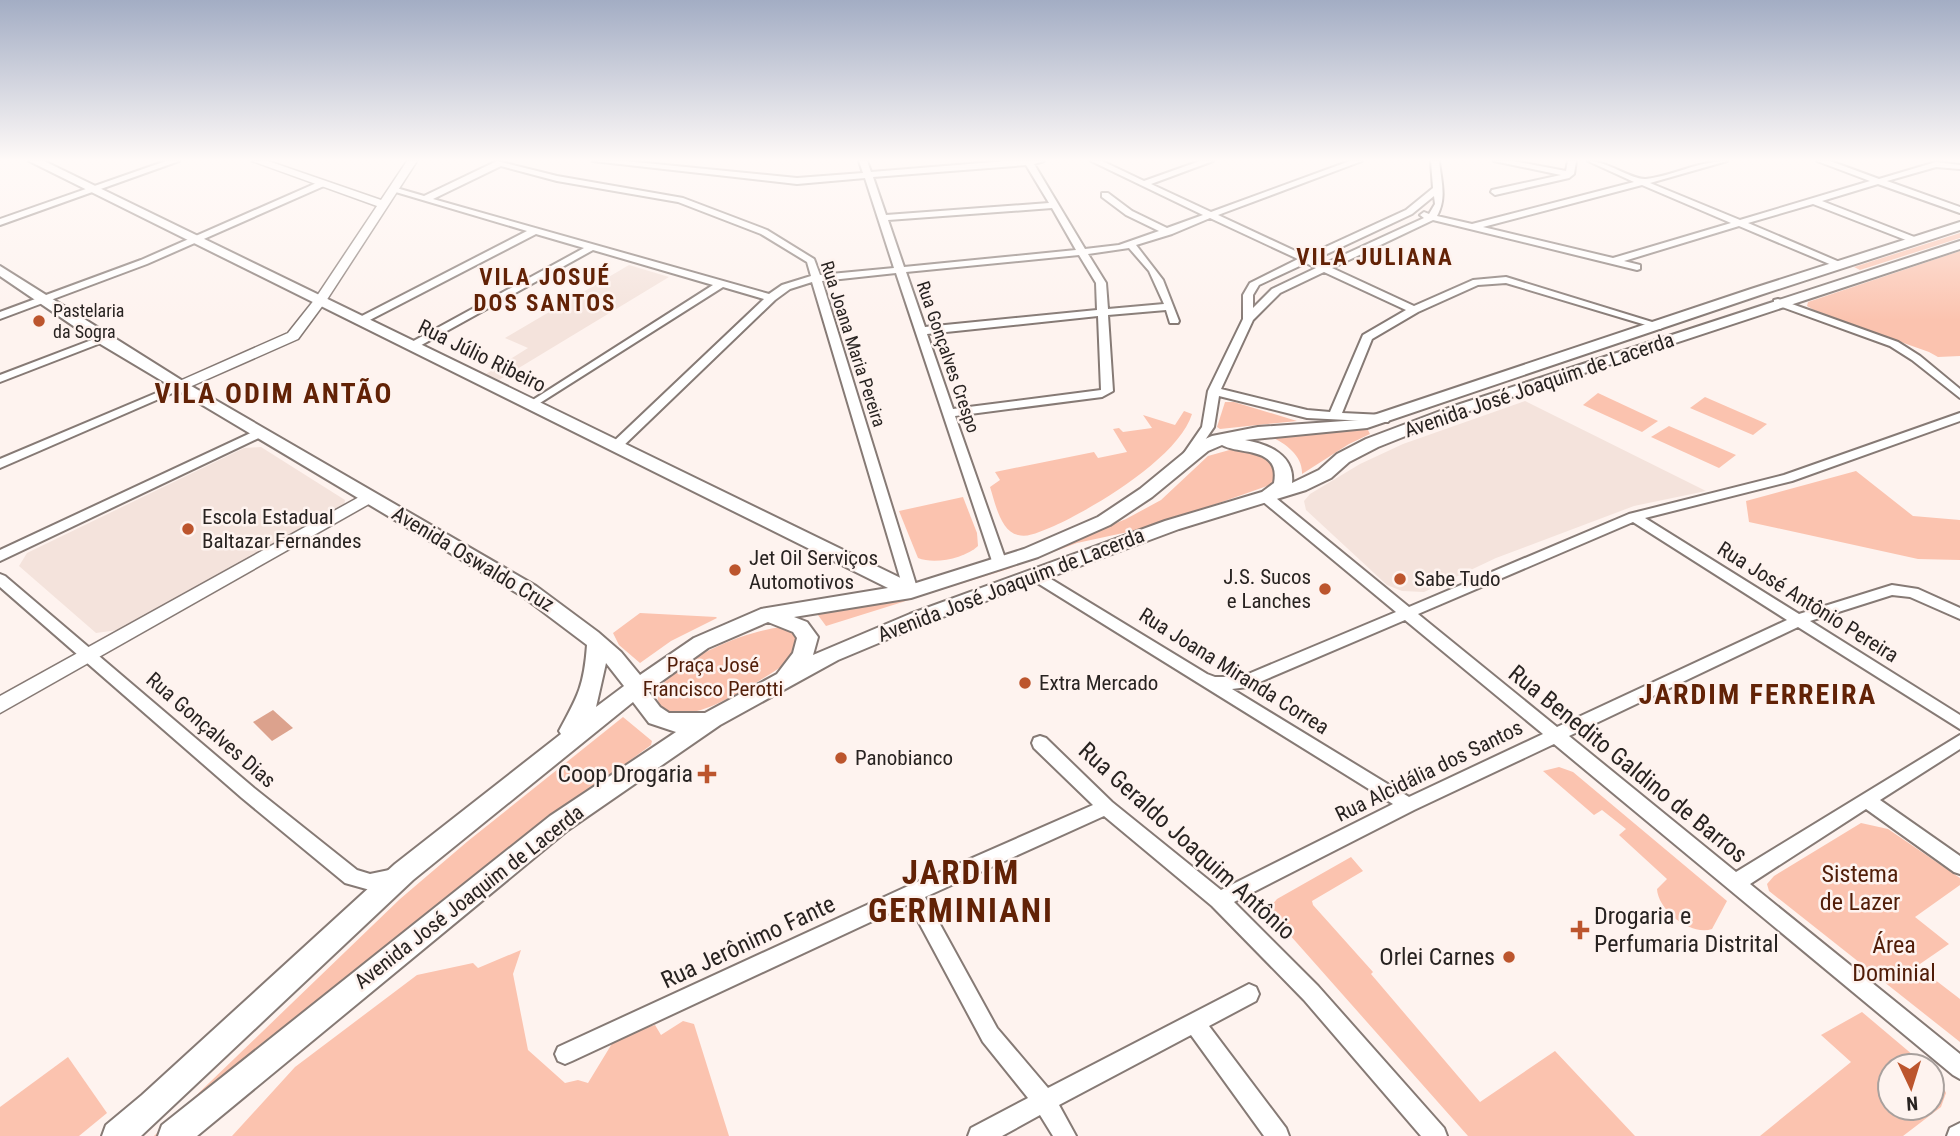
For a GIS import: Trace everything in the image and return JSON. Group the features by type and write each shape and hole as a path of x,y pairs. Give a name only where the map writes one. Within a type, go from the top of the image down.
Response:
{"main road":[{"name":"Rua Júlio Ribeiro","path":"141,214 911,591"},
{"name":"Avenida José Joaquim de Lacerda","path":"117,1136 153,1106 404,872 553,751 638,686 701,643 768,614 911,591 1000,564 1074,536 1104,521 1202,447 1235,435 1361,425 1384,419 1416,405 1960,226"},
{"name":"Avenida José Joaquim de Lacerda","path":"173,1136 559,823 712,719 849,647 917,619 1172,525 1300,486 1325,474 1343,458 1372,443 1457,410 1960,245"},
{"name":"Avenida Oswaldo Cruz","path":"0,270 102,339 370,496 573,620 623,668 638,686 644,702 657,718 677,724 712,719"},
{"path":"1183,463 1219,444 1243,444 1262,449 1277,459 1284,479 1282,486 1266,497"},
{"path":"768,614 800,627 808,637 802,656 771,689"},
{"path":"553,751 578,720 591,694 597,644"}],"street":[{"path":"0,222 23,214"},
{"path":"0,316 134,266 252,214"},
{"path":"0,464 293,336 320,301 377,214"},
{"path":"477,214 771,298"},
{"name":"Rua Joana Maria Pereira","path":"714,214 787,244 811,261 911,591"},
{"name":"Rua Gonçalves Crespo","path":"881,214 1000,564"},
{"path":"882,218 935,214"},
{"path":"949,413 1105,393 1101,283 1060,214"},
{"path":"1131,214 1169,232"},
{"path":"1208,214 1414,310"},
{"path":"616,446 771,298 786,287 817,278 1084,254 1131,245 1217,214"},
{"path":"1248,319 1248,295 1255,283 1405,214"},
{"path":"1418,214 1637,267"},
{"path":"1183,463 1208,427 1214,391 1248,319 1276,291 1326,269 1434,214"},
{"path":"1471,227 1521,214"},
{"path":"1719,214 1839,265"},
{"path":"1610,262 1770,214"},
{"path":"1847,214 1914,240"},
{"path":"360,321 536,231"},
{"path":"1131,245 1161,280 1174,321"},
{"path":"412,346 592,247"},
{"path":"1335,415 1367,337 1414,310 1476,282 1489,279 1506,280 1660,326"},
{"path":"531,405 721,284"},
{"path":"1778,303 1894,344 1922,362 1960,395"},
{"path":"921,331 1170,306"},
{"path":"0,379 102,339"},
{"name":"Avenida José Joaquim de Lacerda","path":"1214,391 1307,414 1384,419"},
{"path":"1344,393 1358,411 1384,419"},
{"path":"1202,678 1213,683 1242,683 1634,517 1788,478 1960,417"},
{"path":"0,556 259,433"},
{"path":"0,705 370,496"},
{"name":"Rua Benedito Galdino de Barros","path":"1266,497 1960,1068"},
{"name":"Rua José Antônio Pereira","path":"1634,517 1960,723"},
{"name":"Rua Joana Miranda Correa","path":"1036,576 1408,805"},
{"name":"Rua Gonçalves Dias","path":"0,579 248,793 352,877 370,883 404,872"},
{"name":"Rua Alcidália dos Santos","path":"1219,900 1408,805 1799,621 1892,590 1913,592 1960,614"},
{"path":"1242,683 1241,700 1248,706"},
{"path":"1735,883 1960,741"},
{"name":"Rua Geraldo Joaquim Antônio","path":"1040,743 1106,807 1219,900 1311,993 1436,1136"},
{"path":"1867,800 1960,866"},
{"name":"Rua Jerônimo Fante","path":"565,1054 914,892 1106,807"},
{"path":"914,892 990,1034 1044,1101 1065,1136"},
{"path":"979,1136 1249,993"},
{"path":"1194,1022 1278,1136"}],"shaded area":[{"path":"629,265 669,277 499,380 486,374 528,348 505,338"},
{"path":"1525,401 1706,491 1634,506 1496,558 1424,592 1402,591 1387,585 1306,510 1304,501 1310,494 1360,464 1403,444"},
{"name":"Escola Estadual Baltazar Fernandes","path":"261,447 345,500 344,506 118,630 96,633 19,566 27,553 244,448"},
{"path":"273,710 293,728 272,741 253,722"}],"green space":[{"path":"1960,233 1960,238 1860,270 1854,267"},
{"path":"1960,251 1960,356 1938,357 1819,313 1807,306 1808,302"},
{"path":"1598,393 1658,421 1642,432 1583,405"},
{"path":"1705,397 1767,424 1753,435 1690,408"},
{"path":"1225,402 1234,402 1297,421 1220,429 1217,427"},
{"path":"1184,411 1192,414 1171,447 1133,479 1091,507 1032,535 1018,535 1003,522 990,487 1000,480 995,472 1094,452 1098,458 1127,452 1113,429 1119,428 1123,432 1152,428 1143,415 1175,425"},
{"path":"1669,426 1736,455 1719,468 1651,437"},
{"path":"1367,428 1370,434 1302,474 1296,455 1279,441 1266,435 1335,432"},
{"path":"1233,449 1264,458 1276,473 1273,484 1151,527 1077,543 1008,569 826,626 812,607 865,600 1070,542 1126,519 1161,500 1208,456"},
{"path":"1856,471 1913,516 1960,520 1960,560 1918,559 1749,522 1746,501"},
{"path":"963,497 977,533 978,546 966,554 950,559 933,561 918,558 899,511"},
{"path":"640,613 717,618 671,641 640,663 619,645 613,633"},
{"name":"Praça José Francisco Perotti","path":"781,627 799,635 793,659 771,674 705,709 681,714 671,713 659,704 659,690 664,682 684,665 724,643"},
{"path":"623,717 652,741 651,745 476,874 167,1136 154,1136 400,899"},
{"path":"1559,767 1573,772 1727,901 1712,929 1694,929 1669,913 1657,889 1667,879 1619,835 1626,829 1602,810 1594,815 1543,771"},
{"name":"Sistema de Lazer","path":"1861,823 1888,829 1960,878 1960,885 1915,917 1949,944 1917,966 1960,999 1960,1042 1769,891 1767,884 1774,876"},
{"path":"1351,857 1363,871 1312,901 1313,905 1373,972 1371,974 1480,1102 1555,1051 1635,1136 1468,1136 1273,916 1271,906 1277,899"},
{"path":"521,950 513,974 528,1050 565,1083 578,1080 588,1083 616,1037 655,1025 661,1035 683,1021 694,1024 729,1136 232,1136 295,1067 417,975 473,963 478,968"},
{"path":"1862,1012 1909,1052 1876,1052 1876,1122 1921,1122 1903,1136 1760,1136 1851,1062 1821,1035"},
{"path":"68,1057 107,1113 79,1136 0,1136 0,1107"}],"place":[{"name":"Pastelaria da Sogra","path":"39,321"},
{"name":"Escola Estadual Baltazar Fernandes","path":"188,529"},
{"name":"Jet Oil Serviços Automotivos","path":"735,570"},
{"name":"Sabe Tudo","path":"1400,579"},
{"name":"J.S. Sucos e Lanches","path":"1325,589"},
{"name":"Extra Mercado","path":"1025,683"},
{"name":"Panobianco","path":"841,758"},
{"name":"Coop Drogaria","path":"707,774"},
{"name":"Drogaria e Perfumaria Distrital","path":"1580,930"},
{"name":"Orlei Carnes","path":"1509,957"}],"district":[{"name":"VILA JULIANA","path":"1375,257"},
{"name":"VILA JOSUÉ DOS SANTOS","path":"545,290"},
{"name":"VILA ODIM ANTÃO","path":"274,393"},
{"name":"JARDIM FERREIRA","path":"1758,694"},
{"name":"JARDIM GERMINIANI","path":"961,891"}],"park label":[{"name":"Área Dominial","path":"1894,959"}]}
